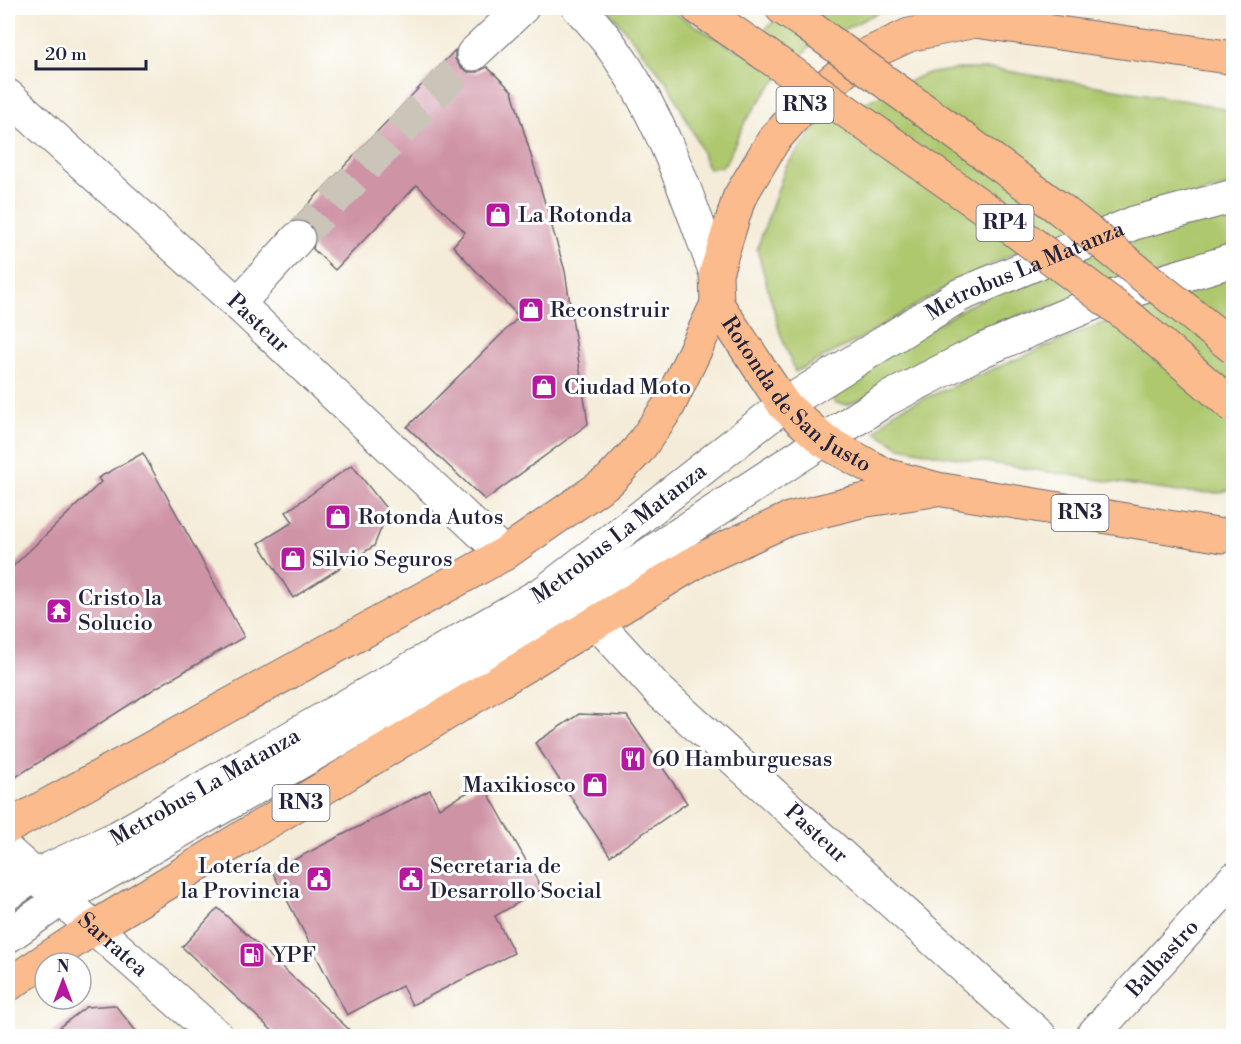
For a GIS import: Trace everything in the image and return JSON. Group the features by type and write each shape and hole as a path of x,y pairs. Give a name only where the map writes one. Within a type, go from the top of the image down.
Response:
{"main road":[{"name":"RP4","path":"698,8 1004,222 1133,320 1233,407"},
{"name":"RP4","path":"793,15 1060,209 1233,348"},
{"name":"RN3","path":"8,826 504,554 610,480 638,450 668,407 717,289 739,198 773,141 807,102 860,58 909,35 975,21 1233,58"},
{"name":"Rotonda de San Justo","path":"717,289 784,405 824,441 885,475 938,489 1230,536"},
{"name":"RN3","path":"8,985 95,927 598,624 699,560 789,519 861,501 938,489"}],"street":[{"path":"473,54 522,8"},
{"path":"579,8 596,24 626,69 661,130 717,289"},
{"path":"946,8 975,21"},
{"name":"Pasteur","path":"8,96 238,304 504,554"},
{"name":"Metrobus La Matanza","path":"21,885 118,837 546,591 784,405 960,295 1134,223 1233,196"},
{"path":"238,304 298,238"},
{"name":"Metrobus La Matanza","path":"8,936 60,900 559,613 885,400 983,350 1104,299 1233,260"},
{"name":"Pasteur","path":"598,624 659,691 1040,1036"},
{"name":"Sarratea","path":"8,852 21,885 60,900 95,927 217,1036"},
{"name":"Balbastro","path":"1092,1036 1233,879"}],"green space":[{"path":"607,8 667,8 739,52 789,8 887,8 811,46 769,88 746,120 726,162 721,167 708,168 696,138 667,82"},
{"path":"959,69 995,69 1193,102 1233,111 1233,185 1129,215 1009,256 948,286 865,336 795,372 781,336 757,249 786,166 818,125 925,74"},
{"path":"1233,205 1233,252 1015,317 873,394 847,405 836,403 826,392 964,308 1030,276"},
{"path":"1233,274 1233,488 1220,493 1178,492 939,455 900,447 875,432 895,411 1090,328"}],"building":[{"path":"455,50 455,59 460,67 468,72 477,72 487,67 512,91 565,271 588,424 485,500 407,427 519,317 453,246 465,232 417,185 335,270 313,249 316,233 311,225 303,220 293,220"},
{"path":"143,453 244,637 154,689 8,782 8,571 101,482 98,478"},
{"name":"Rotonda Autos","path":"352,465 388,511 374,546 293,598 259,543 293,522 286,512"},
{"path":"579,714 627,716 687,803 610,856 535,743"},
{"path":"483,784 542,889 495,916 514,953 412,1005 402,986 347,1015 272,871 430,790 439,808"},
{"path":"218,908 356,1036 278,1036 182,947"},
{"path":"115,1005 140,1036 48,1036 81,1011 93,1011 93,1007"}],"tunnel":[{"path":"298,238 473,54"}],"place":[{"name":"La Rotonda","path":"498,215"},
{"name":"Reconstruir","path":"531,310"},
{"name":"Ciudad Moto","path":"544,387"},
{"name":"Rotonda Autos","path":"338,517"},
{"name":"Silvio Seguros","path":"293,559"},
{"name":"Cristo la Solucio","path":"59,611"},
{"name":"60 Hamburguesas","path":"633,759"},
{"name":"Maxikiosco","path":"595,785"},
{"name":"Lotería de la Provincia","path":"319,879"},
{"name":"Secretaria de Desarrollo Social","path":"411,879"},
{"name":"YPF","path":"252,955"}]}
